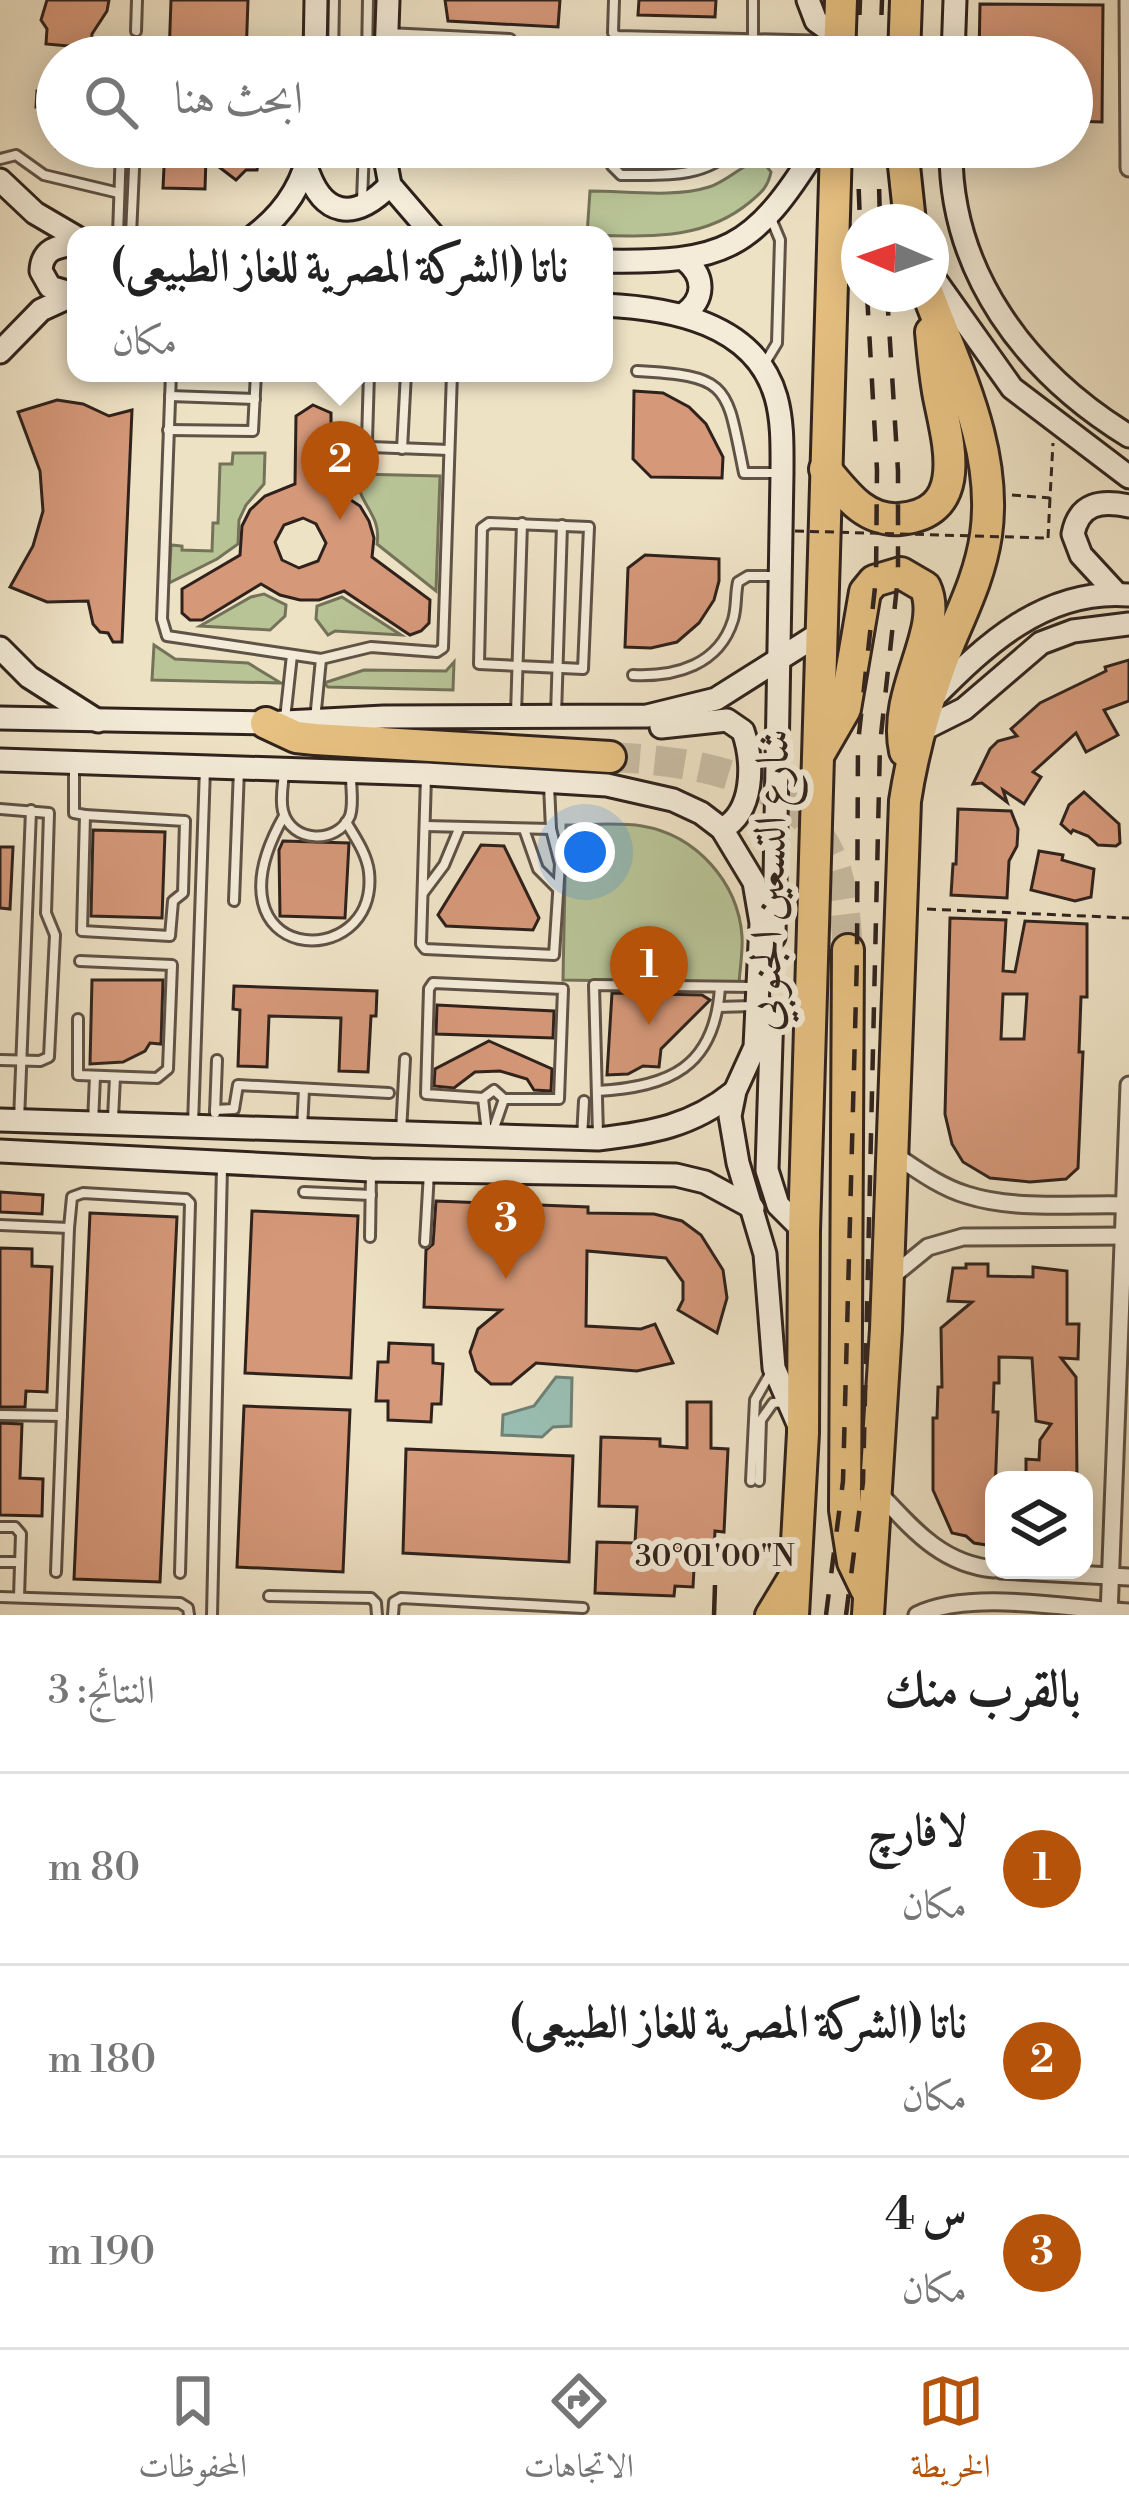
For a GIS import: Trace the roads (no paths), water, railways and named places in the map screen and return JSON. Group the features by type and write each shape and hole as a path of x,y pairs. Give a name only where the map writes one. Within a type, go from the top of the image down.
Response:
{"highway":[{"path":"839,36 841,0"},
{"path":"905,36 906,0"},
{"name":"شارع التسعين الجنوبي","path":"793,1615 803,1432 804,1232 835,168"},
{"path":"904,168 908,204"},
{"path":"826,469 859,507 873,515 910,518 943,496 951,472 949,441 934,364 931,312"},
{"path":"869,1604 887,1280 899,908 910,769 922,718 980,568 987,531 981,442 938,312"},
{"path":"818,756 845,709 865,592 887,574 901,573 926,587 932,600 932,615 902,707 910,769"},
{"path":"276,723 296,736 315,739 610,757"},
{"path":"848,950 845,1510 853,1562 869,1604"}],"main road":[{"path":"768,1615 795,1569"}],"street":[{"path":"315,36 316,0"},
{"path":"387,36 388,0"},
{"path":"808,0 816,21 830,36"},
{"path":"954,36 955,0"},
{"path":"1128,0 1129,168"},
{"path":"264,226 286,205 303,168"},
{"path":"311,168 317,194 340,209 362,208 390,185"},
{"path":"387,168 390,185 426,226"},
{"path":"613,261 686,261 731,244 770,215 802,168"},
{"path":"952,168 955,208 971,259 1008,328 1040,369 1079,404 1129,436"},
{"path":"0,179 35,213 67,234"},
{"path":"67,243 45,254 40,271 50,287 67,292"},
{"path":"685,314 696,304 701,288 697,272 686,261"},
{"path":"0,352 41,310 67,298"},
{"path":"613,306 685,314 718,329 739,344 767,377 780,417 779,662 764,993 755,1047 735,1091 730,1116 734,1148 765,1254 774,1368 803,1432"},
{"path":"949,312 1002,376 1054,423 1129,477"},
{"path":"1123,594 1081,556 1073,534 1081,513 1090,506 1101,502 1129,506"},
{"path":"922,718 994,638 1021,621 1050,607 1123,594"},
{"path":"922,718 964,709 1041,643 1072,631 1129,623"},
{"path":"0,718 276,723 666,714 716,699 822,632"},
{"path":"0,648 29,677 98,722"},
{"path":"476,717 502,724 575,727 735,723 747,740 747,800 737,821 722,829"},
{"path":"0,760 549,781 644,791 701,813 722,829 745,862 759,903 771,1188 778,1205 804,1232"},
{"path":"1109,1613 1122,1399 1129,1085"},
{"path":"10,1121 103,1125 208,1121 302,1130 590,1140 676,1127 698,1118 735,1091"},
{"path":"582,1176 590,1140"},
{"path":"692,1176 734,1148 755,1141 768,1144"},
{"path":"0,1151 371,1170 692,1176 754,1209"},
{"path":"892,1154 969,1196 1020,1203 1125,1205"},
{"path":"887,1280 928,1247 946,1240 980,1235 1125,1236"},
{"path":"876,1489 923,1540 964,1564 985,1568"},
{"path":"1093,1575 1129,1577"},
{"path":"917,1615 953,1603 976,1602 1129,1612"}],"lane":[{"path":"136,31 137,0"},
{"path":"333,36 334,0"},
{"path":"367,36 368,0"},
{"path":"614,0 613,33 617,36"},
{"path":"753,36 754,0"},
{"path":"387,33 448,36"},
{"path":"0,159 16,155 44,175 119,193"},
{"path":"118,226 121,168"},
{"path":"131,226 134,168"},
{"path":"362,208 363,168"},
{"path":"613,168 617,173 680,175 706,168"},
{"path":"767,377 777,344 781,240 770,215"},
{"path":"637,371 684,374 715,386 738,430 744,472 782,473"},
{"path":"171,382 162,620 167,636 321,659 371,647 437,652 443,648 452,382"},
{"path":"168,430 253,431 256,382"},
{"path":"369,382 368,445 450,450"},
{"path":"402,449 406,382"},
{"path":"170,397 255,399"},
{"path":"516,715 522,524"},
{"path":"522,524 589,527 583,669 481,666 477,658 482,526 522,524"},
{"path":"556,715 562,525"},
{"path":"633,675 657,676 700,664 732,626 738,582 748,576 780,575"},
{"path":"276,723 292,655"},
{"path":"314,721 321,659"},
{"path":"74,763 74,813 185,820 183,893 173,901 170,935 82,932 85,815"},
{"path":"205,766 208,1121"},
{"path":"234,901 239,768"},
{"path":"284,771 284,816 262,862 261,898 278,928 309,942 343,933 364,906 370,871 346,822"},
{"path":"284,816 295,830 316,837 338,830 351,808 351,772"},
{"path":"426,775 422,948 550,957 560,858 551,829 549,781"},
{"path":"0,809 46,812 50,817 46,913 55,935 50,1052 44,1061 0,1060"},
{"path":"10,1121 21,1061 31,810"},
{"path":"425,826 551,829"},
{"path":"422,894 444,866 459,829"},
{"path":"524,829 538,869 559,890"},
{"path":"78,1019 76,1073 157,1078 168,1069 173,967 80,962"},
{"path":"433,983 563,989 559,1099 504,1099 494,1090 483,1098 426,1094 429,989 433,983"},
{"path":"590,1140 597,1091 594,985 720,987 764,993"},
{"path":"597,1091 650,1086 684,1070 699,1054 718,1007 720,987"},
{"path":"718,1007 764,993"},
{"path":"401,1134 404,1059"},
{"path":"208,1121 218,1060"},
{"path":"95,1076 103,1125"},
{"path":"103,1125 115,1077"},
{"path":"208,1121 234,1109 238,1085 389,1094"},
{"path":"302,1130 304,1088"},
{"path":"483,1098 490,1138"},
{"path":"490,1138 504,1099"},
{"path":"584,1101 590,1140"},
{"path":"212,1615 223,1161"},
{"path":"370,1237 371,1170"},
{"path":"425,1242 429,1172"},
{"path":"304,1192 370,1195"},
{"path":"56,1572 70,1228 72,1197 78,1193 186,1199 190,1203 180,1573"},
{"path":"0,1225 70,1228"},
{"path":"774,1368 755,1400 755,1481 763,1415 773,1403 788,1402"},
{"path":"0,1415 62,1416"},
{"path":"0,1527 19,1530 19,1597"},
{"path":"0,1562 20,1562"},
{"path":"269,1596 371,1598 377,1615"},
{"path":"0,1597 180,1603 189,1615"},
{"path":"393,1615 394,1602 400,1598 583,1608"}],"water":[{"path":"556,1377 572,1378 571,1426 553,1427 542,1437 502,1435 503,1415 534,1406"}],"tunnel":[{"path":"610,757 709,769 771,793 797,811 819,835 835,866 848,950"}],"railway":[{"path":"859,36 860,0"},
{"path":"881,36 882,0"},
{"path":"858,168 859,204"},
{"path":"879,168 880,204"},
{"path":"826,1615 843,1481 858,743 876,578 877,470 868,312"},
{"path":"846,1615 863,1482 880,744 898,577 898,471 888,312"}],"place":[{"name":"ناتا (الشركة المصرية للغاز الطبيعى)","path":"340,520"},
{"name":"لافارﭺ","path":"649,1025"},
{"name":"س 4","path":"506,1279"}]}
